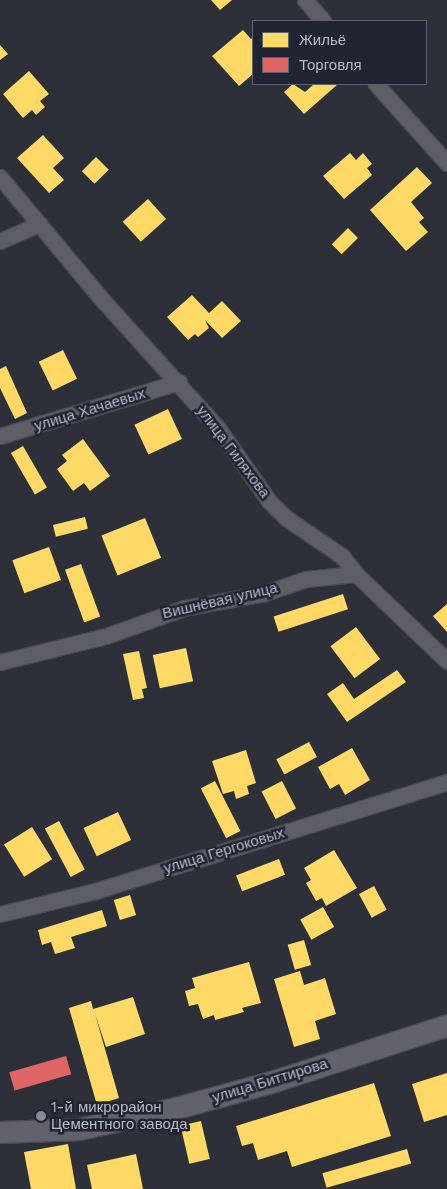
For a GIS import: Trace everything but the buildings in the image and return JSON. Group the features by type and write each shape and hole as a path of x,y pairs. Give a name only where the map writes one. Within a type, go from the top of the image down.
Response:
{"street":[{"path":"305,0 322,20"},
{"path":"377,85 447,163"},
{"name":"улица Гиляхова","path":"0,177 117,316 179,382 218,428 269,501 286,518 342,556 356,574 447,661"},
{"path":"0,241 39,224"},
{"name":"улица Хачаевых","path":"0,436 179,382"},
{"name":"Вишнёвая улица","path":"0,662 106,636 184,608 265,593 306,579 356,574"},
{"name":"улица Гергоковых","path":"0,914 95,891 447,782"},
{"name":"улица Биттирова","path":"0,1132 79,1130 176,1108 271,1082 447,1025"}],"place":[{"name":"1-й микрорайон Цементного завода","path":"41,1116"}]}
